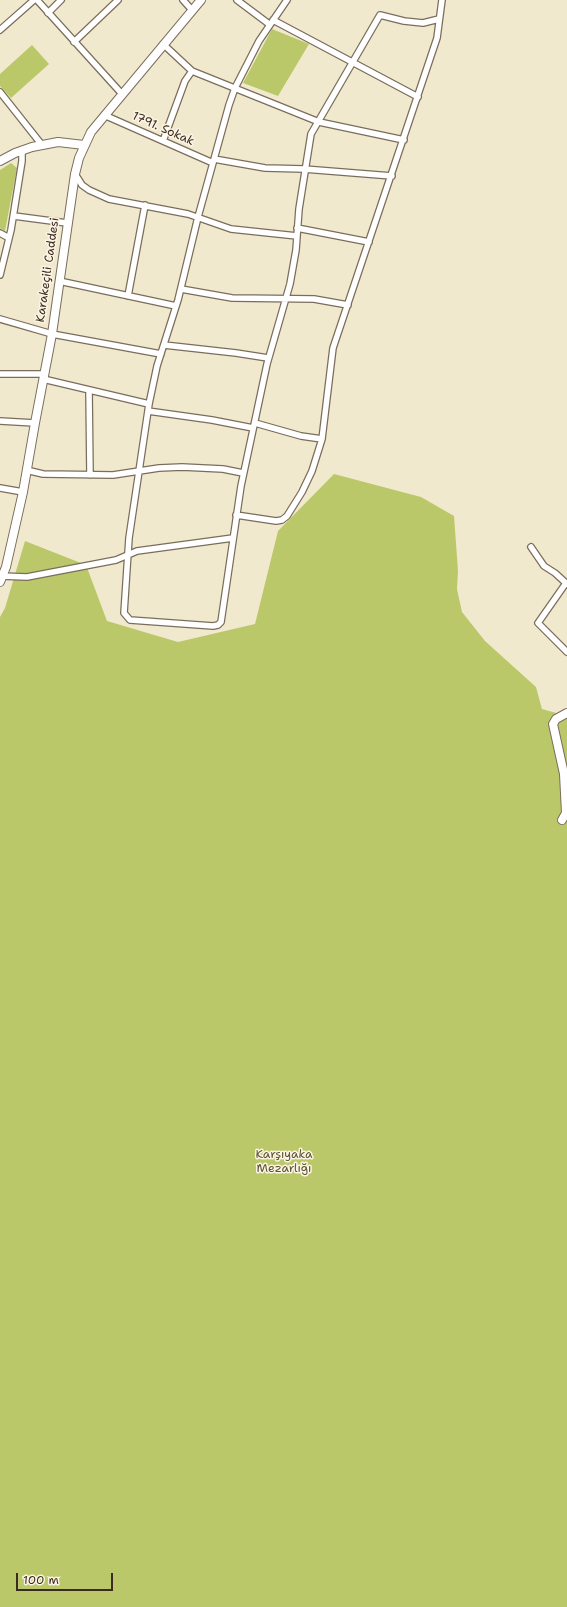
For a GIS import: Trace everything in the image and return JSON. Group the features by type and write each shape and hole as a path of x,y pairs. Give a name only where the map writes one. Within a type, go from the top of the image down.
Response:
{"main road":[{"name":"Karakeçili Caddesi","path":"1,577 23,492 52,334 75,174 84,145 91,132 104,115 201,0"},
{"path":"0,161 22,150 42,145 58,142 84,145"},
{"path":"562,820 566,813 564,774 553,724 556,719 567,713"}],"street":[{"path":"0,30 34,0"},
{"path":"37,0 122,94"},
{"path":"48,13 61,0"},
{"path":"74,42 118,0"},
{"path":"183,0 192,10"},
{"path":"237,0 271,22 352,61 418,97"},
{"path":"287,0 259,41 235,88 229,105 198,217 176,306 161,354 148,404 127,556 124,613 127,618 133,620 216,626 220,624 222,620 243,473 268,358 290,284 304,169 311,134 380,15 404,22 423,23 439,19"},
{"path":"236,515 276,521 285,518 302,492 312,471 322,439 333,348 392,176 437,38 442,0"},
{"path":"163,44 192,71 318,122 404,140"},
{"path":"163,141 185,81 192,71"},
{"path":"0,92 42,145"},
{"name":"1791. Sokak","path":"104,115 213,161 265,168 304,169 392,176"},
{"path":"0,275 14,216 22,160 22,150"},
{"path":"75,174 82,185 89,190 109,199 145,205 198,217 231,228 297,236"},
{"path":"128,296 145,205"},
{"path":"14,216 67,223"},
{"path":"297,228 369,242"},
{"path":"0,233 9,238"},
{"path":"59,281 176,306"},
{"path":"180,289 232,298 286,298 319,300 348,305"},
{"path":"0,319 52,334 161,354"},
{"path":"164,345 268,358"},
{"path":"0,374 44,377 148,404"},
{"path":"90,390 90,475"},
{"path":"148,411 254,426 322,439"},
{"path":"0,421 35,423"},
{"path":"26,470 44,474 113,475 159,468 182,467 223,469 243,473"},
{"path":"0,488 23,492"},
{"path":"1,577 27,577 100,563 127,556 137,551 233,538"},
{"path":"531,546 544,566 567,583 538,623 567,652"}],"green space":[{"path":"272,29 309,44 278,96 243,83"},
{"path":"32,45 49,64 11,98 0,86 0,74"},
{"path":"11,163 17,168 5,231 0,228 0,170"},
{"name":"Karşıyaka Mezarlığı","path":"334,474 421,497 454,516 458,571 457,589 462,612 485,641 536,687 542,709 567,716 567,1607 0,1607 0,617 5,608 25,541 86,565 107,621 178,642 255,624 278,531"}]}
